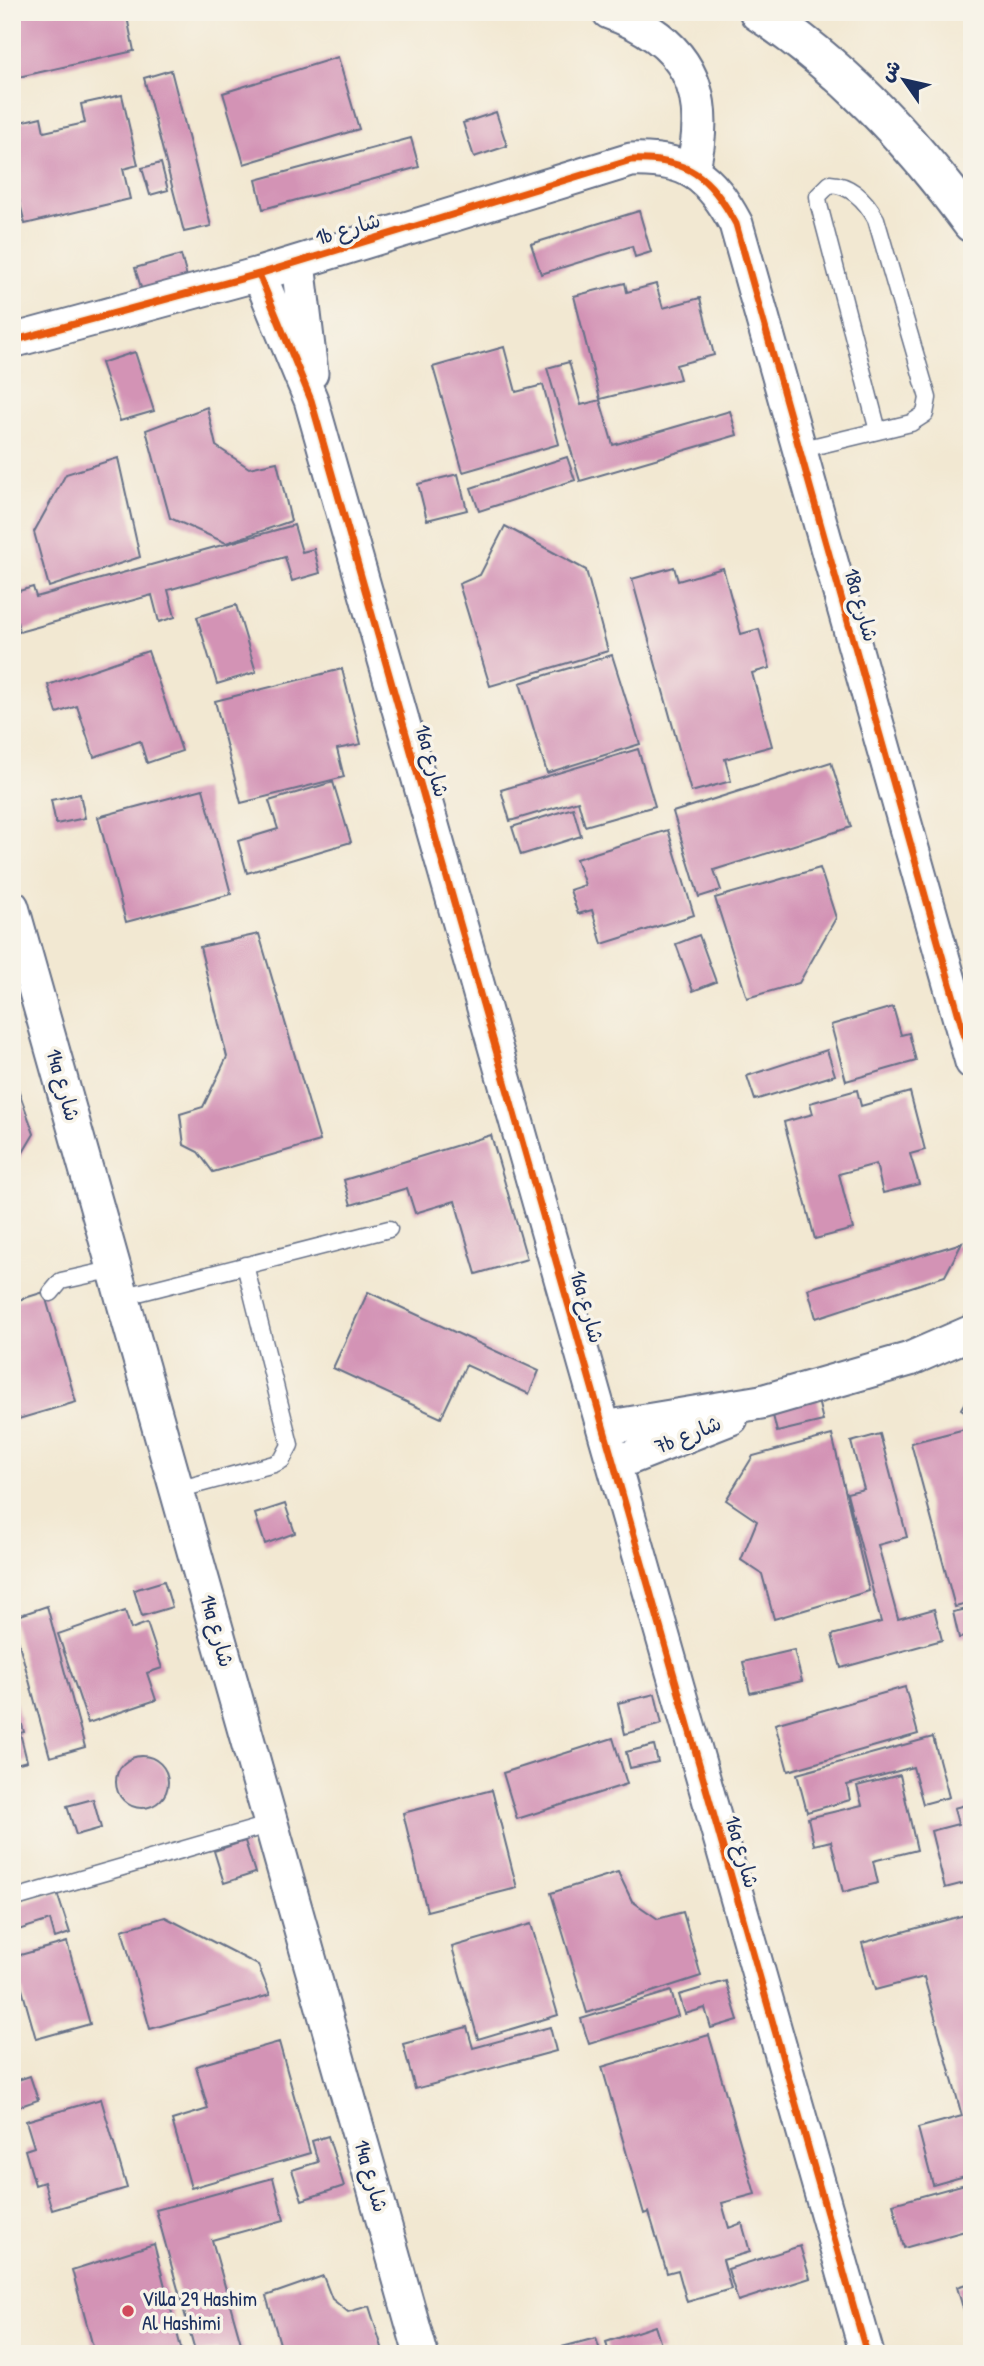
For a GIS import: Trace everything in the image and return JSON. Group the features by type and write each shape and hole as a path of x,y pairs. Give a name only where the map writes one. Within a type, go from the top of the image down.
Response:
{"highway":[{"path":"759,12 820,57 862,94 932,169 972,223"}],"street":[{"path":"608,12 646,27 671,48 690,75 700,106 701,139 692,171"},
{"name":"1b شارع","path":"12,341 298,263 631,160 660,159 692,171"},
{"name":"18a شارع","path":"692,171 718,192 736,224 972,1062"},
{"name":"16a شارع","path":"298,263 311,400"},
{"name":"16a شارع","path":"259,274 311,400 867,2354"},
{"name":"14a شارع","path":"12,907 421,2354"},
{"name":"7b شارع","path":"604,1428 761,1402 910,1359 972,1332"},
{"name":"7b شارع","path":"910,1359 972,1355"},
{"name":"7b شارع","path":"614,1464 710,1428 761,1402"}],"lane":[{"path":"799,450 878,431 919,420 925,414 928,398 876,219 861,198 838,184 830,184 818,196 819,205 878,431"},
{"path":"51,1293 61,1281 118,1283 245,1265 389,1229"},
{"path":"177,1490 274,1464 288,1454 290,1445 245,1265"},
{"path":"12,1899 271,1824"}],"building":[{"path":"33,12 126,12 134,51 14,78 12,17"},
{"path":"338,57 359,129 244,164 223,93"},
{"path":"171,70 211,226 184,232 144,78"},
{"path":"122,95 138,165 123,169 130,199 25,224 17,191 12,192 12,124 41,117 44,132 85,123 81,104"},
{"path":"496,112 507,146 474,157 463,123"},
{"path":"411,138 419,167 263,209 256,180"},
{"path":"161,163 168,190 150,195 142,168"},
{"path":"639,211 651,252 635,257 632,246 541,274 531,244"},
{"path":"181,255 188,281 143,294 135,268"},
{"path":"625,283 627,292 656,284 663,308 700,298 714,355 676,365 680,379 600,399 574,296"},
{"path":"504,347 516,392 543,385 559,444 463,472 433,367"},
{"path":"135,352 154,411 120,421 101,363"},
{"path":"569,362 581,405 600,400 613,445 730,411 737,435 580,481 547,368"},
{"path":"207,407 216,446 249,468 277,462 291,521 226,543 170,518 146,430"},
{"path":"567,457 575,480 479,511 471,488"},
{"path":"118,458 140,557 49,587 34,532 66,474"},
{"path":"458,474 467,510 427,520 418,484"},
{"path":"294,525 302,552 314,549 320,573 292,581 285,557 168,590 175,617 159,622 152,595 19,632 12,593 33,587 36,597"},
{"path":"505,526 586,570 608,651 490,686 459,584 480,575"},
{"path":"674,567 678,581 723,568 741,634 759,629 770,668 752,673 772,746 725,759 731,781 691,792 632,579"},
{"path":"236,605 256,672 217,684 197,617"},
{"path":"148,651 182,751 147,763 140,741 94,757 77,706 57,713 48,685"},
{"path":"612,655 640,744 547,773 520,683"},
{"path":"342,669 361,744 337,749 344,777 241,803 215,701"},
{"path":"638,749 655,806 585,826 578,801 510,821 501,790"},
{"path":"831,762 851,827 714,870 721,890 699,897 673,812"},
{"path":"333,782 351,842 247,873 238,841 278,829 269,801"},
{"path":"203,789 231,894 126,922 98,817"},
{"path":"80,794 85,818 56,824 51,800"},
{"path":"573,808 581,836 521,855 512,827"},
{"path":"668,830 694,915 602,944 592,910 578,914 570,890 585,885 576,859"},
{"path":"820,868 836,918 799,983 747,998 715,898"},
{"path":"259,934 320,1141 213,1172 198,1152 184,1145 180,1114 203,1107 227,1057 200,947"},
{"path":"699,935 716,982 693,991 676,944"},
{"path":"893,1007 901,1035 909,1033 916,1061 846,1081 831,1025"},
{"path":"827,1050 835,1075 755,1100 747,1076"},
{"path":"12,1072 34,1134 12,1171"},
{"path":"857,1090 861,1106 910,1092 925,1150 910,1154 919,1184 883,1193 876,1164 839,1174 853,1229 815,1239 784,1122 813,1114 810,1103"},
{"path":"491,1135 527,1259 476,1274 455,1201 415,1213 407,1188 351,1205 344,1180"},
{"path":"962,1243 945,1276 816,1318 808,1289"},
{"path":"44,1292 76,1402 12,1421 12,1302"},
{"path":"368,1292 539,1371 529,1394 466,1365 441,1418 333,1368"},
{"path":"972,1390 972,1416 961,1409"},
{"path":"817,1396 823,1421 777,1432 771,1407"},
{"path":"969,1428 972,1435 972,1603 955,1607 911,1443"},
{"path":"880,1434 907,1537 878,1545 898,1619 934,1609 942,1640 841,1668 832,1635 881,1622 847,1493 864,1489 851,1442"},
{"path":"832,1435 869,1591 774,1619 762,1574 741,1560 757,1521 726,1500 753,1456"},
{"path":"285,1504 295,1533 265,1544 255,1514"},
{"path":"164,1581 172,1607 142,1616 134,1590"},
{"path":"47,1606 85,1747 50,1757 12,1618"},
{"path":"972,1608 972,1636 959,1638 953,1612"},
{"path":"125,1611 131,1629 147,1623 162,1668 147,1673 156,1700 88,1723 58,1634"},
{"path":"794,1650 802,1681 750,1693 743,1662"},
{"path":"905,1687 918,1734 788,1771 775,1724"},
{"path":"12,1689 24,1732 20,1733 27,1761 12,1765"},
{"path":"655,1694 662,1724 625,1734 618,1703"},
{"path":"933,1737 949,1797 923,1804 913,1767 847,1785 850,1800 807,1812 797,1774"},
{"path":"613,1738 627,1784 517,1819 503,1773"},
{"path":"654,1745 658,1762 630,1768 626,1752"},
{"path":"142,1756 152,1758 160,1764 166,1772 166,1792 160,1800 152,1806 142,1808 132,1806 124,1800 118,1792 116,1782 118,1772 124,1764 132,1758"},
{"path":"900,1775 917,1850 873,1861 878,1883 843,1892 831,1841 814,1845 808,1818 862,1805 857,1786"},
{"path":"492,1790 517,1888 427,1911 403,1813"},
{"path":"93,1799 101,1828 76,1835 67,1806"},
{"path":"972,1803 972,1881 945,1888 931,1831 958,1824 954,1808"},
{"path":"245,1841 255,1873 224,1883 214,1851"},
{"path":"618,1872 632,1901 658,1919 683,1912 701,1976 587,2013 551,1893"},
{"path":"57,1893 70,1933 55,1938 50,1920 12,1932 12,1908"},
{"path":"972,1913 972,2174 933,2185 918,2128 962,2116 924,1977 875,1990 862,1943"},
{"path":"165,1917 258,1965 270,1995 150,2029 122,1930"},
{"path":"531,1924 558,2015 478,2039 452,1947"},
{"path":"67,1942 90,2024 36,2039 13,1957"},
{"path":"726,1981 738,2020 711,2028 705,2008 685,2014 679,1995"},
{"path":"671,1991 678,2016 589,2044 581,2019"},
{"path":"467,2027 473,2048 550,2027 556,2051 415,2089 403,2044"},
{"path":"709,2035 755,2194 722,2203 729,2228 742,2223 750,2252 723,2260 731,2289 687,2302 678,2270 667,2273 649,2212 644,2214 602,2067"},
{"path":"279,2042 310,2153 191,2188 172,2120 208,2109 196,2066"},
{"path":"30,2076 38,2100 12,2109 12,2082"},
{"path":"101,2099 127,2188 52,2210 44,2182 35,2185 25,2150 34,2147 26,2121"},
{"path":"328,2136 344,2186 302,2200 292,2170 318,2162 312,2141"},
{"path":"273,2178 284,2220 212,2240 244,2354 219,2354 218,2349 196,2354 156,2210"},
{"path":"972,2182 972,2229 904,2248 893,2204"},
{"name":"Villa 29 Hashim Al Hashimi","path":"154,2244 182,2352 95,2354 72,2270"},
{"path":"800,2246 810,2278 738,2301 728,2269"},
{"path":"323,2276 332,2299 348,2312 369,2306 384,2354 283,2354 266,2296"},
{"path":"972,2282 972,2336 971,2336 957,2287"},
{"path":"655,2326 663,2351 609,2354 606,2342"},
{"path":"596,2338 601,2354 539,2354 539,2353"}],"cycle path":[{"path":"12,341 259,274 631,160 668,162 695,173 717,193 736,224 972,1062"},
{"path":"259,274 311,400 867,2354"}],"place":[{"name":"Villa 29 Hashim Al Hashimi","path":"128,2311"}]}
